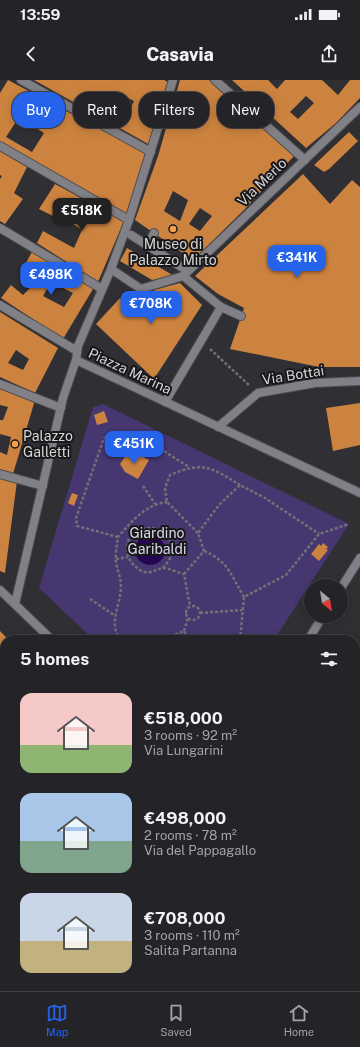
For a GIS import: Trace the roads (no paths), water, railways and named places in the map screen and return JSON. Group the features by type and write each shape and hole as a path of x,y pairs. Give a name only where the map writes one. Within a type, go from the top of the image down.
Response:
{"street":[{"path":"21,80 151,152"},
{"path":"76,360 78,346 111,269 129,220 173,80"},
{"path":"215,80 305,160"},
{"name":"Via Merlo","path":"183,272 305,160 360,107"},
{"path":"0,146 129,220"},
{"path":"0,228 102,289"},
{"path":"148,245 154,233"},
{"path":"131,235 148,245 183,272 222,307 241,316"},
{"path":"111,269 141,289 183,272"},
{"path":"0,305 77,351"},
{"path":"165,402 222,307"},
{"name":"Piazza Marina","path":"15,604 63,398 76,360 360,493"},
{"name":"Via Bottai","path":"218,427 258,393 315,383 360,381"},
{"path":"0,384 61,408"},
{"path":"0,474 43,486"},
{"path":"347,579 360,558"},
{"path":"0,590 47,635"},
{"path":"311,635 319,623"}],"place":[{"name":"Museo di Palazzo Mirto","path":"173,229"},
{"name":"Palazzo Galletti","path":"15,444"}],"park label":[{"name":"Giardino Garibaldi","path":"157,542"}]}
